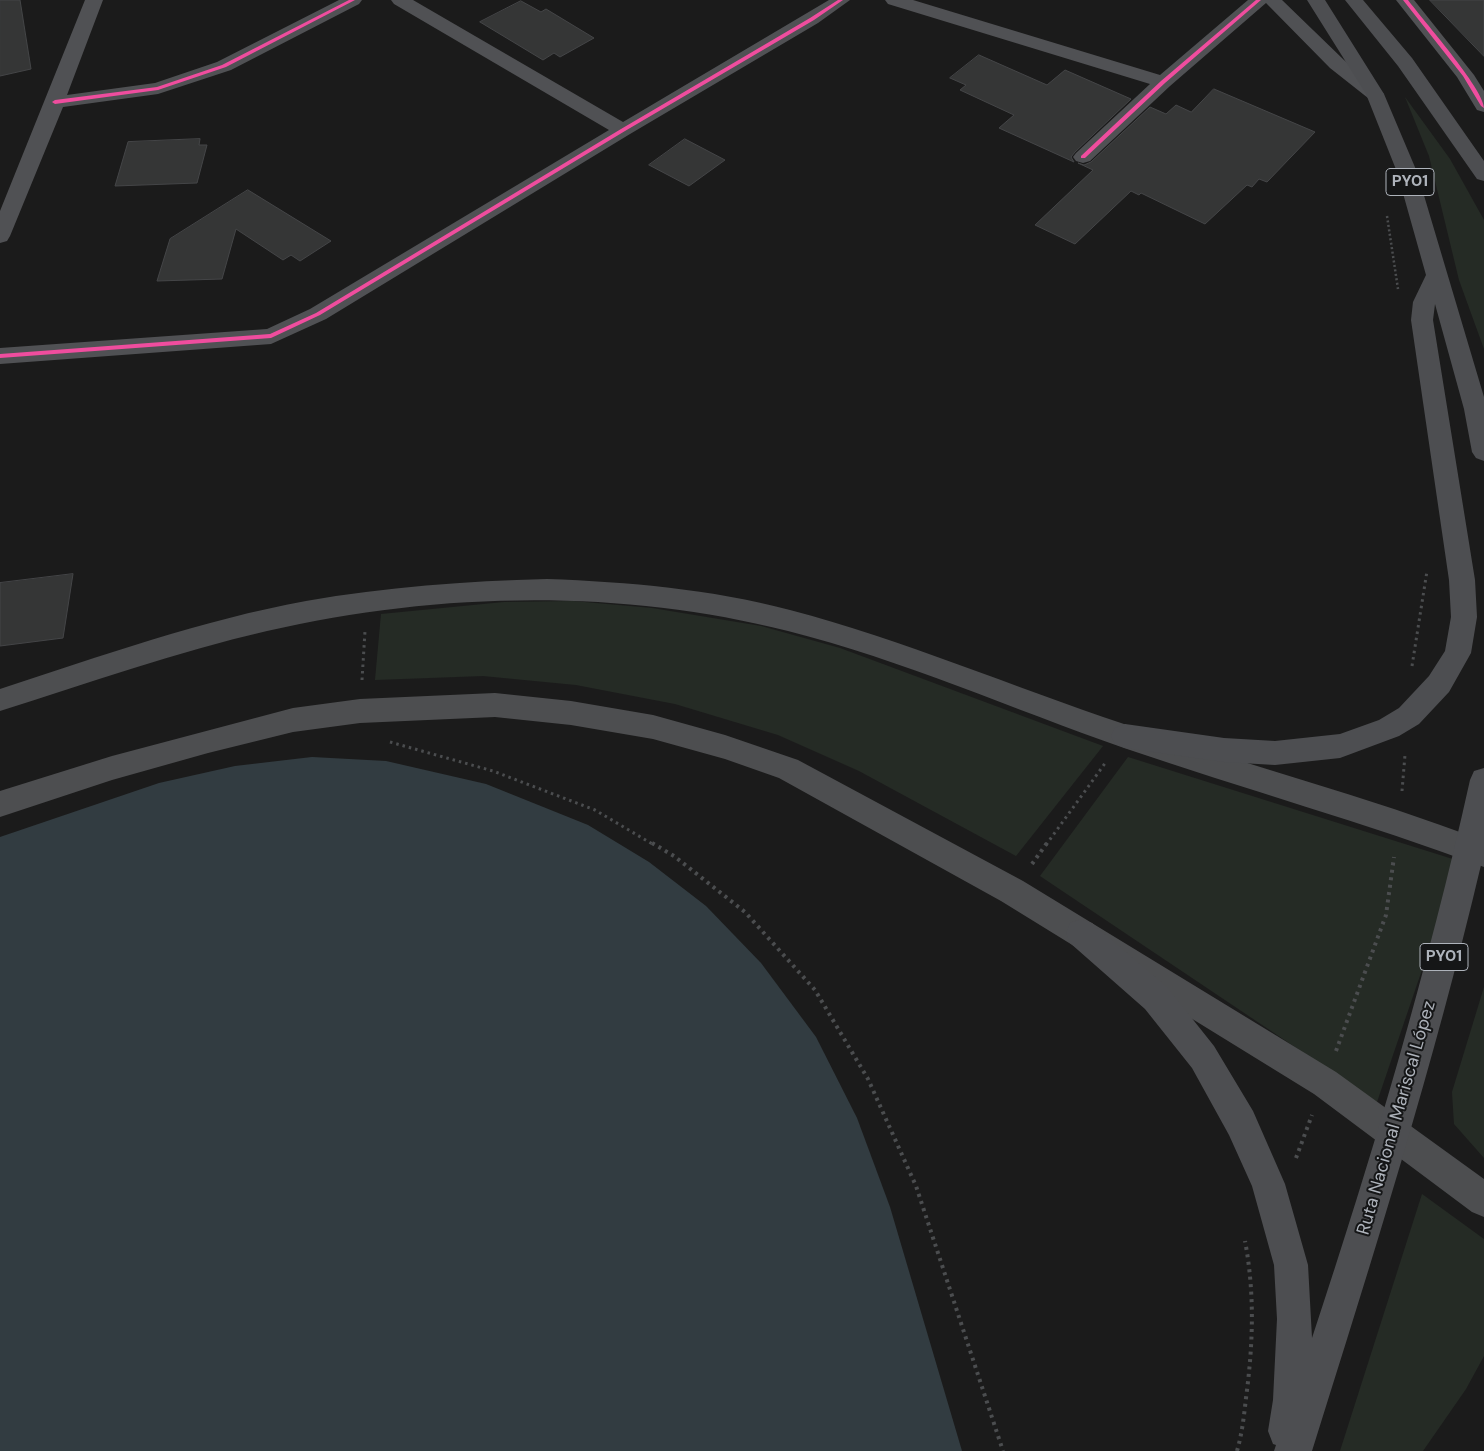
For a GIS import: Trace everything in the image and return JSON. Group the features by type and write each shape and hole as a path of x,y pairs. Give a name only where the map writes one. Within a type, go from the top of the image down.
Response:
{"highway":[{"name":"PY01","path":"1316,0 1375,94 1407,172 1438,273 1476,409 1484,452"},
{"path":"1354,0 1405,62 1484,175"},
{"path":"1124,736 1224,750 1275,753 1340,746 1389,728 1409,716 1439,684 1458,652 1464,617 1462,580 1422,320 1424,302 1438,273"},
{"name":"Ruta Nacional Mariscal López","path":"1294,1451 1396,1133 1451,929 1477,851 1484,780"},
{"path":"1081,933 1156,998 1203,1057 1241,1123 1268,1184 1291,1265 1295,1319 1291,1400 1282,1451"}],"main road":[{"path":"0,700 159,650 304,613 430,594 570,589 641,595 714,605 786,620 864,643 1124,736 1398,823 1477,851"},
{"path":"0,804 112,768 208,741 294,720 360,711 495,705 571,713 653,728 716,745 788,769 1012,891 1325,1083 1396,1133 1432,1164 1484,1200"}],"street":[{"path":"0,236 55,102 94,0"},
{"path":"55,102 158,88 224,66 353,0"},
{"path":"400,0 623,130"},
{"path":"0,356 271,336 318,314 841,0"},
{"path":"894,0 1163,82"},
{"path":"1083,157 1163,82 1259,0"},
{"path":"1272,0 1337,64 1375,94"},
{"path":"1405,0 1465,75 1484,106"}],"path":[{"path":"1386,208 1398,293"},
{"path":"1275,1210 1325,1083 1386,915 1409,716 1412,659 1428,562"},
{"path":"366,603 360,711 353,728 401,747 493,771 595,810 674,856 746,912 815,990 868,1079 916,1186 1004,1451"},
{"path":"1012,891 1124,736"},
{"path":"1237,1451 1249,1383 1253,1326 1251,1270 1244,1238"},
{"path":"1251,1270 1254,1261"}],"shaded area":[{"path":"1405,97 1450,159 1484,220 1484,349 1459,280 1429,156"},
{"path":"573,601 652,608 761,626 840,648 1103,746 1016,856 859,771 778,735 675,704 576,685 483,676 375,680 381,614 504,602"},
{"path":"312,757 386,761 486,784 588,825 649,862 706,906 761,963 816,1037 857,1118 890,1207 962,1451 0,1451 0,837 159,783 235,766"},
{"path":"1128,757 1459,861 1377,1102 1040,876"},
{"path":"1484,987 1484,1158 1454,1124 1452,1092"},
{"path":"1422,1194 1484,1239 1484,1356 1466,1389 1423,1451 1340,1451"}],"building":[{"path":"0,0 20,0 31,69 0,76"},
{"path":"1430,0 1484,0 1484,56"},
{"path":"521,1 541,12 546,9 594,38 560,57 554,53 543,60 480,22"},
{"path":"979,55 1047,85 1065,70 1131,99 1075,152 1071,157 1074,162 999,128 1014,115 960,90 966,85 950,78"},
{"path":"1214,89 1315,132 1267,182 1259,179 1252,187 1247,185 1205,224 1141,193 1139,195 1131,191 1075,244 1035,225 1093,170 1078,163 1084,165 1091,162 1150,107 1166,114 1176,105 1191,112"},
{"path":"200,139 199,145 207,145 197,183 115,186 128,142"},
{"path":"685,139 725,160 689,186 649,165"},
{"path":"248,190 331,241 300,261 291,255 283,260 236,229 222,279 157,281 170,239"},
{"path":"73,574 63,638 0,646 0,583"}],"cycle path":[{"path":"55,102 158,88 224,66 353,0"},
{"path":"0,356 271,336 318,314 841,0"},
{"path":"1083,157 1163,82 1259,0"},
{"path":"1405,0 1465,75 1484,106"}]}
